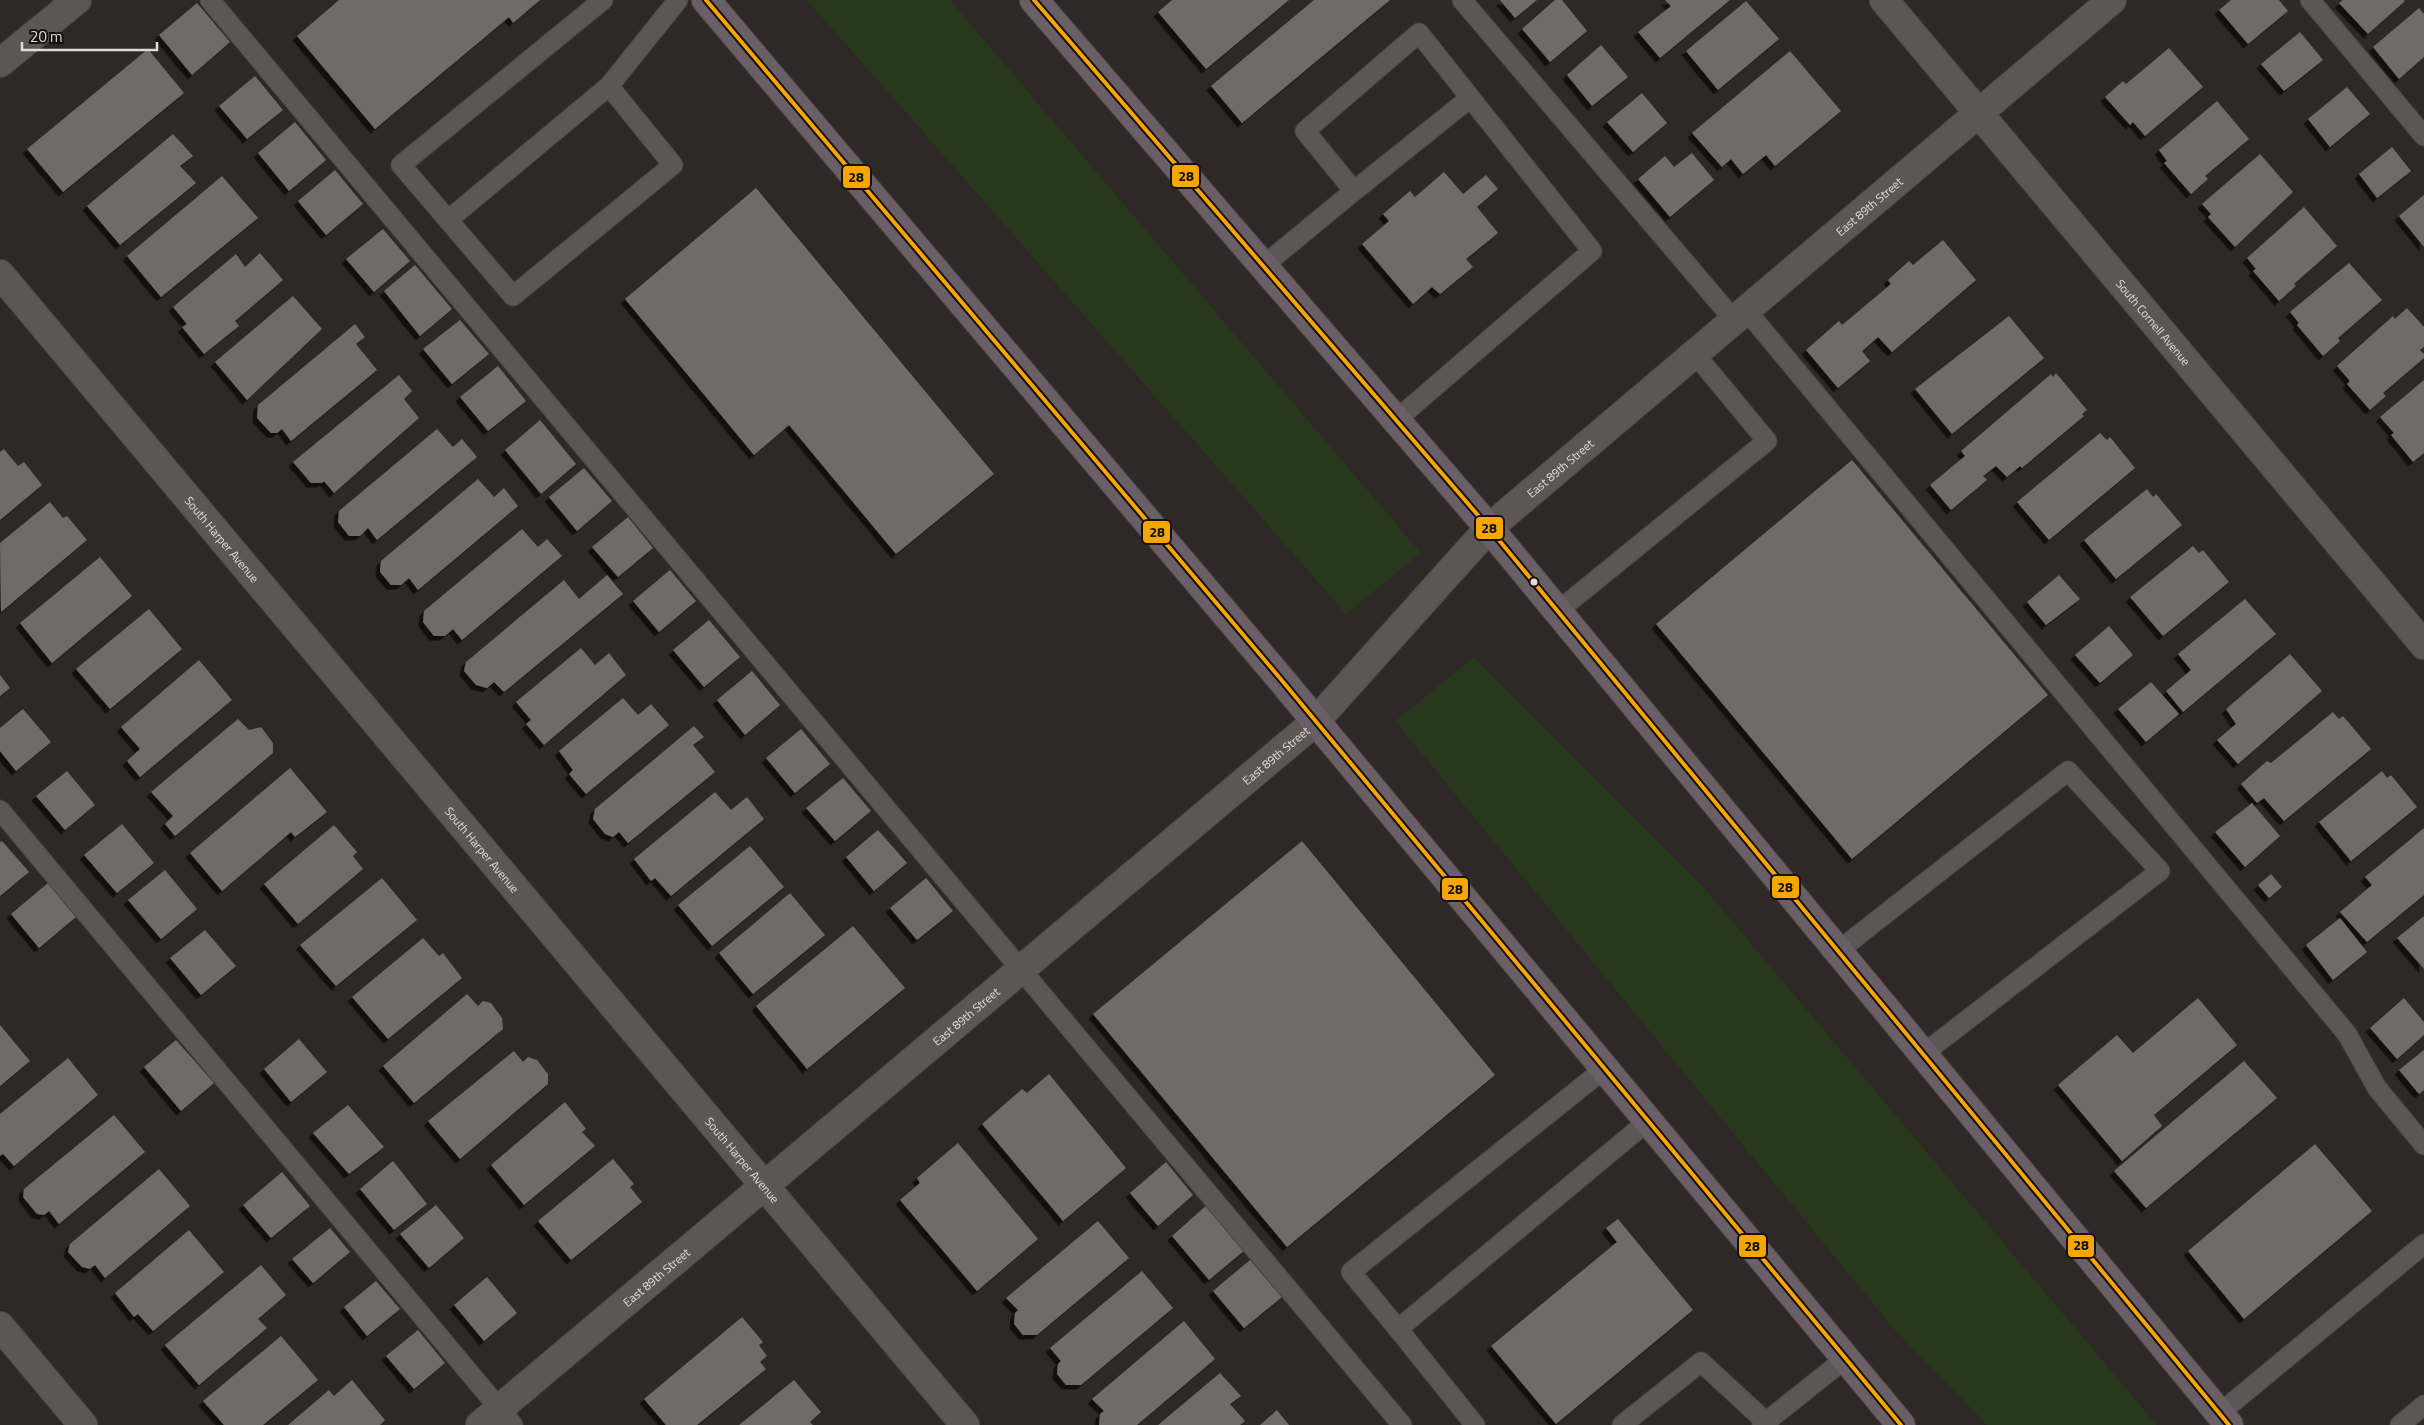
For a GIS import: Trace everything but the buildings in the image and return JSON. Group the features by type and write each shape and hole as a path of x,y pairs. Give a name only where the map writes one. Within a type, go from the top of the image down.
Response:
{"highway":[{"path":"706,0 1315,722 1901,1425"},
{"path":"1034,0 1489,528 2224,1419"}],"street":[{"path":"0,64 77,0"},
{"name":"South Cornell Avenue","path":"1884,0 2424,645"},
{"name":"East 89th Street","path":"497,1420 764,1186 1315,722 1489,528 2112,0"},
{"name":"South Harper Avenue","path":"0,274 965,1425"},
{"path":"0,1326 83,1425"}],"lane":[{"path":"210,0 1402,1425"},
{"path":"603,0 401,165 513,296 673,165 609,86"},
{"path":"448,220 609,86 678,0"},
{"path":"1462,0 1740,315 2347,1034 2377,1088 2424,1145"},
{"path":"2310,0 2424,136"},
{"path":"1354,191 1305,131 1419,33 1592,251 1396,420"},
{"path":"1263,266 1470,98"},
{"path":"1558,611 1767,441 1694,354"},
{"path":"1838,951 2068,771 2160,871 1923,1054"},
{"path":"0,810 497,1420"},
{"path":"1474,1425 1352,1272 1604,1069"},
{"path":"1398,1329 1648,1121"},
{"path":"2224,1419 2424,1244"},
{"path":"1622,1425 1701,1362 1764,1423 1846,1359"},
{"path":"2400,1425 2424,1405"}],"green space":[{"path":"807,0 950,0 1421,553 1346,614"},
{"path":"1474,657 1705,889 2157,1425 1987,1425 1893,1328 1395,721"}],"transit line":[{"name":"28","path":"706,0 1279,677 1901,1425"},
{"name":"28","path":"1034,0 1489,528 2229,1425"}]}
